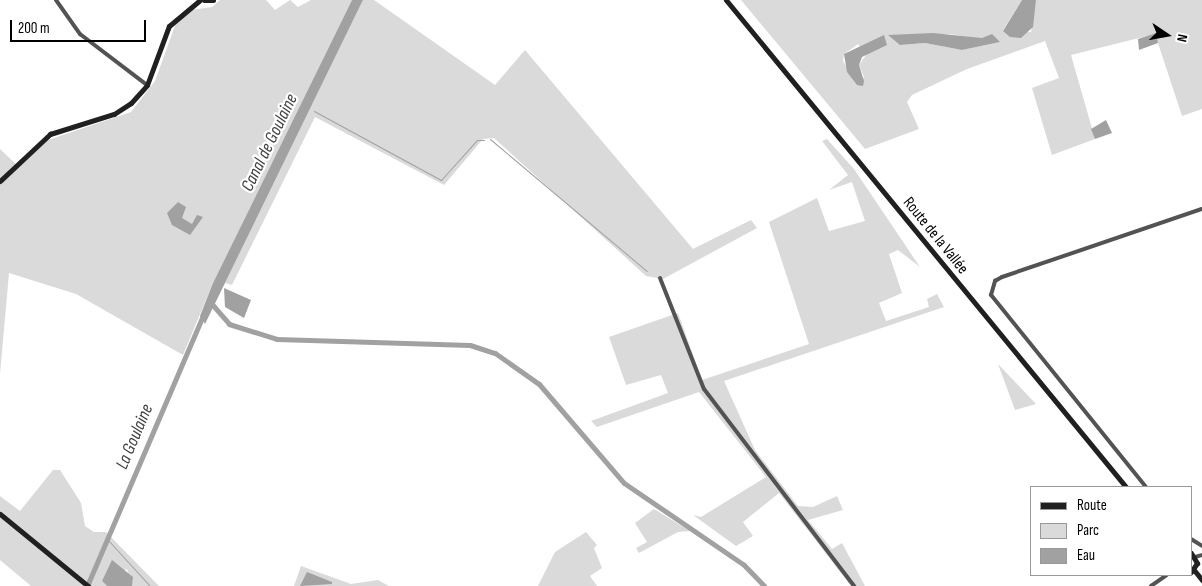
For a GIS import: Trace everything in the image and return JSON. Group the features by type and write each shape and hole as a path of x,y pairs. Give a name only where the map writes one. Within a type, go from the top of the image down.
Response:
{"main road":[{"path":"0,181 50,134 114,114 147,85 169,26 202,0 213,0"},
{"name":"Route de la Vallée","path":"726,0 1125,486"},
{"path":"0,514 88,586"},
{"path":"1193,555 1192,571 1202,580"}],"street":[{"path":"56,0 80,34 147,85"},
{"path":"1145,486 991,294 995,282 1002,277 1202,209"},
{"path":"660,278 704,389 854,586"},
{"path":"1193,555 1202,555"},
{"path":"1151,586 1166,576"}],"green space":[{"path":"220,0 266,0 275,10 290,0 298,7 311,0 352,0 213,283 183,355 76,294 9,273 0,374 0,149 19,167 48,140 131,112 155,81 176,23 191,10 212,7"},
{"path":"363,0 374,0 495,85 525,50 693,249 751,220 757,228 663,279 646,276 494,138 483,139 444,185 315,117 232,285 225,283"},
{"path":"741,0 1022,0 1003,30 1031,32 1036,0 1202,0 1202,109 1182,116 1155,34 1071,55 1095,139 1052,155 1032,88 1059,78 1045,41 967,69 912,95 907,102 919,129 865,149","holes":["950,34 1000,42 962,50 925,43 900,45 897,39","858,44 866,55 859,65 864,77 857,85 843,61 844,54"]},
{"path":"827,139 854,169 920,267 898,250 889,254 902,293 879,303 886,321 929,307 927,299 937,294 944,307 724,381 755,450 798,506 813,507 837,496 843,510 808,520 832,549 842,543 865,586 851,586 779,493 743,522 753,536 736,546 693,515 701,517 766,477 699,392 597,427 591,421 668,393 661,375 626,385 609,337 678,313 702,380 809,344 769,222 817,198 829,231 865,221 852,182 829,190 848,175 822,141"},
{"path":"998,364 1036,404 1015,410"},
{"path":"53,470 60,470 81,503 85,526 94,532 106,532 159,586 132,586 127,569 102,581 107,586 31,586 0,560 0,496 20,511"},
{"path":"654,509 690,531 678,532 639,553 636,548 647,542 635,523"},
{"path":"586,532 597,545 594,548 602,568 590,576 597,586 538,586 555,552"},
{"path":"301,566 351,584 378,580 389,586 294,586"}],"water":[{"path":"352,0 363,0 205,324 200,316 213,283"},
{"path":"1022,0 1036,0 1033,27 1021,38 1010,37 1003,31"},
{"path":"933,33 982,38 992,34 1000,42 962,50 925,43 900,45 888,35"},
{"path":"1156,33 1158,43 1139,50 1138,39"},
{"path":"884,35 887,45 862,57 859,65 864,81 863,86 857,85 847,72 844,54"},
{"path":"1106,120 1112,133 1095,139 1091,129"},
{"path":"178,202 186,207 182,218 192,224 197,215 203,217 190,235 172,225 167,213"},
{"path":"224,288 251,300 244,318 225,307"},
{"path":"112,560 133,577 132,586 107,586 102,581"},
{"path":"307,572 332,582 332,584 300,586"}],"waterway":[{"path":"314,111 441,180 477,140 484,140"},
{"path":"490,139 647,271"},
{"path":"211,303 229,324 277,339 470,345 495,353 539,384 624,483 744,565 764,586"},
{"name":"La Goulaine","path":"87,586 204,313"},
{"path":"108,540 150,586"},
{"path":"363,586 383,586"}],"water label":[{"name":"Canal de Goulaine","path":"270,143"}]}
